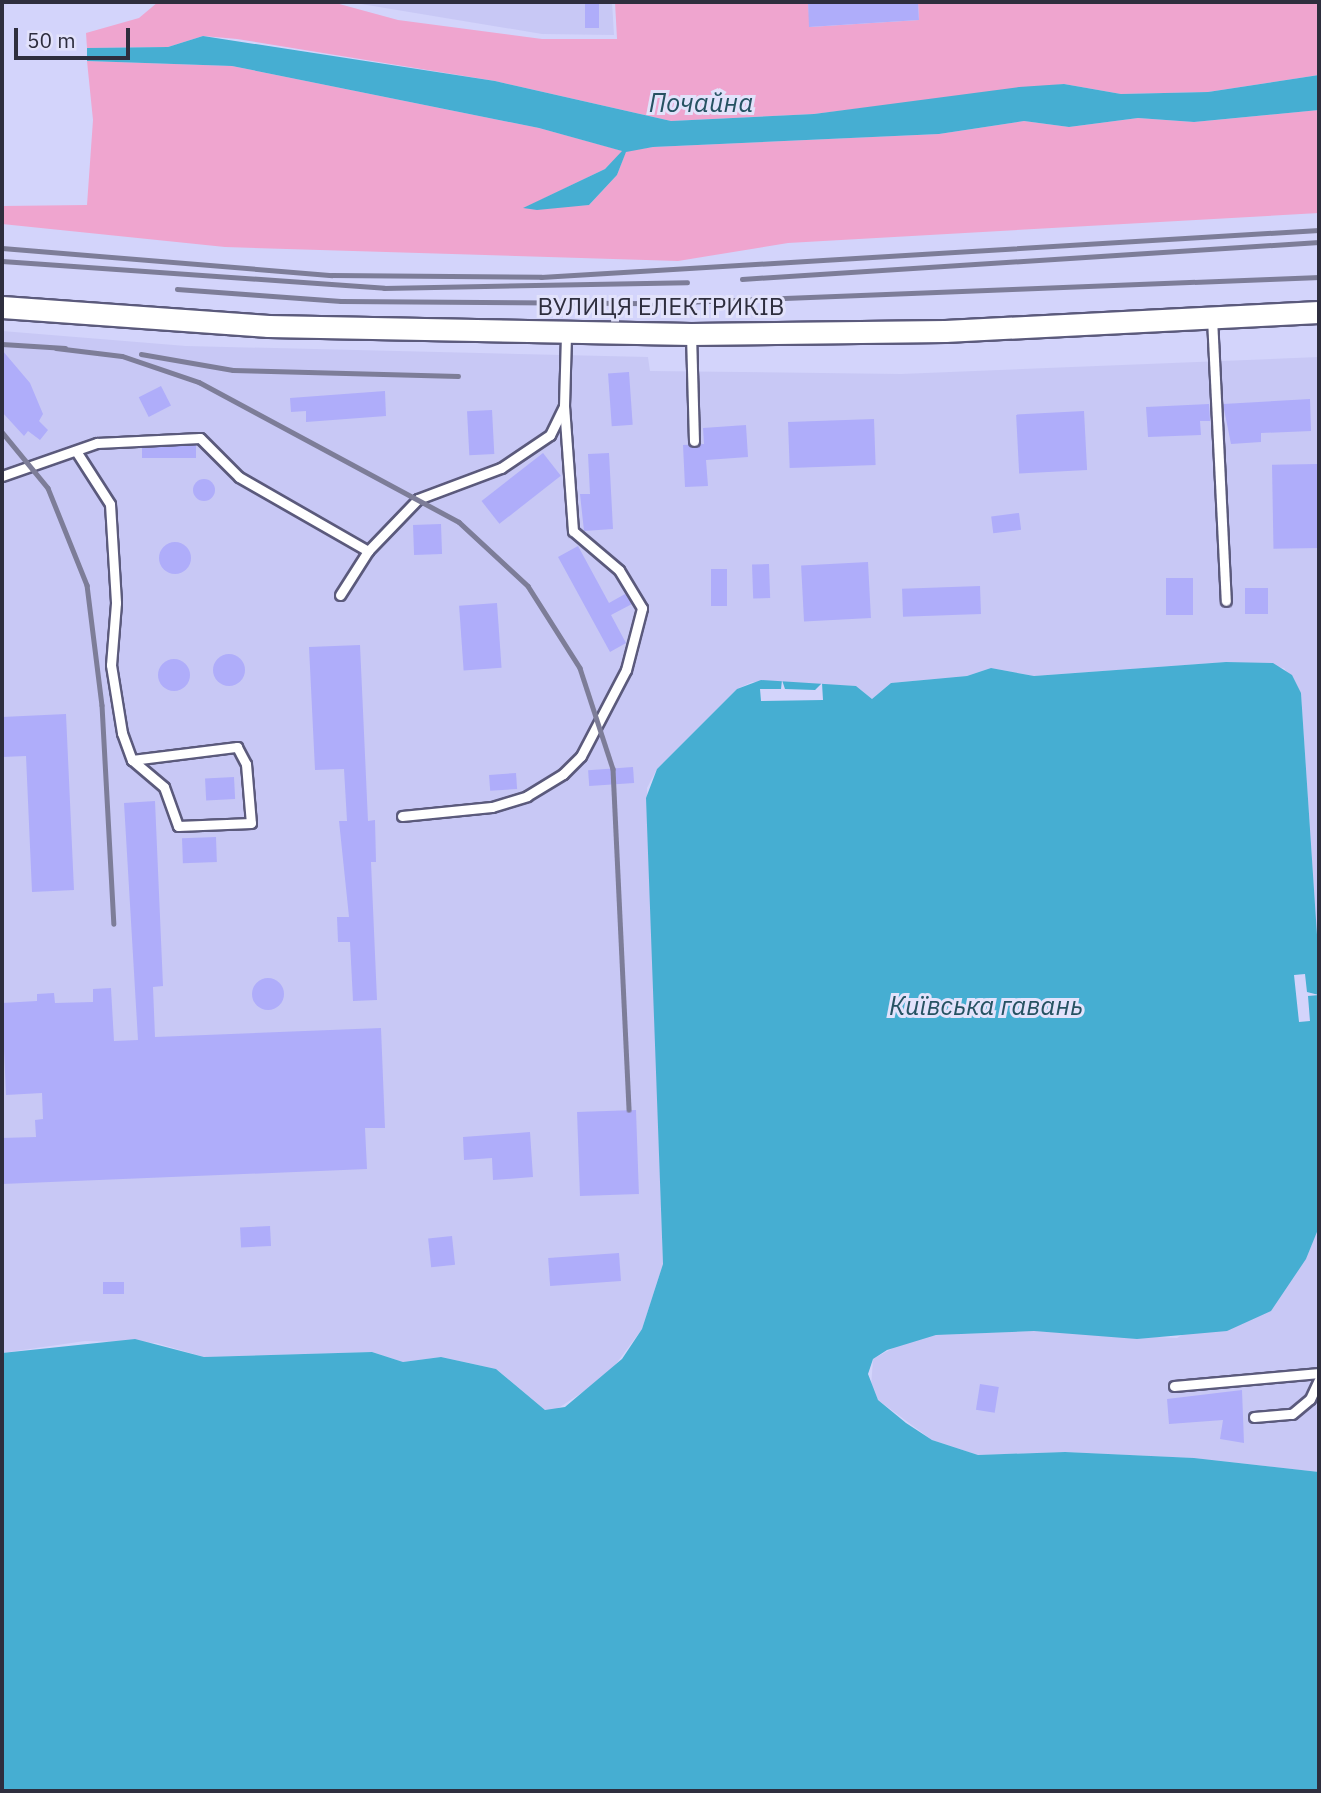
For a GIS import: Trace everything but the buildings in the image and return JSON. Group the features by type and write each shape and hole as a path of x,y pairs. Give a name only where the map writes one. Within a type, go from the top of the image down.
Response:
{"street":[{"name":"ВУЛИЦЯ ЕЛЕКТРИКІВ","path":"2,307 268,326 691,334 945,331 1319,312"}],"lane":[{"path":"1212,318 1226,601"},
{"path":"402,816 492,807 527,796 563,774 581,756 626,670 642,608 619,570 573,531 564,406 566,332"},
{"path":"691,334 694,441"},
{"path":"340,595 368,551 418,499 501,468 550,435 564,406"},
{"path":"2,475 97,443 200,438 239,477 368,551"},
{"path":"76,451 110,504 116,603 111,665 122,733 132,760 164,787 178,826 251,823 246,764 237,747 132,760"},
{"path":"1174,1386 1319,1373"},
{"path":"1254,1417 1292,1414 1310,1399 1319,1380"}],"shaded area":[{"path":"158,2 332,2 398,20 542,39 617,39 615,2 808,2 810,27 919,20 918,2 1318,2 1319,75 1208,92 1121,94 1064,84 814,114 671,121 495,81 237,39 203,36 168,47 87,48 86,33 139,18"},
{"path":"349,2 612,2 614,35 542,34"},
{"path":"87,61 232,66 539,128 623,151 605,169 524,208 589,205 617,175 626,151 653,147 939,134 1024,121 1069,127 1138,118 1194,122 1319,110 1319,213 788,243 678,261 225,247 2,224 2,206 87,205 93,120"},
{"path":"2,331 186,346 648,357 650,371 901,374 1319,357 1319,965 1301,693 1284,668 1226,662 1034,676 991,668 967,676 891,683 872,699 856,686 752,682 737,689 657,769 647,788 663,1264 642,1329 607,1376 554,1411 545,1410 496,1369 441,1357 403,1362 372,1352 204,1357 156,1343 85,1341 2,1353"},
{"path":"1319,1227 1319,1472 1194,1458 1065,1452 978,1455 932,1440 878,1400 871,1387 873,1359 904,1342 936,1335 1034,1331 1177,1338 1306,1259"}],"water":[{"path":"203,36 495,81 671,121 814,114 1019,87 1064,84 1121,94 1208,92 1319,75 1319,110 1194,122 1138,118 1069,127 1024,121 939,134 653,147 626,152 617,175 589,205 537,210 523,208 605,169 622,151 539,128 232,66 87,61 87,48 168,47"},
{"name":"Київська гавань","path":"1226,662 1273,663 1292,675 1301,693 1319,965 1319,1227 1306,1259 1271,1311 1227,1331 1137,1339 1034,1331 936,1335 887,1350 873,1359 868,1374 878,1400 906,1423 932,1440 978,1455 1065,1452 1194,1458 1319,1472 1319,1791 2,1791 2,1353 135,1339 204,1357 372,1352 403,1362 441,1357 496,1369 545,1410 565,1407 622,1359 642,1329 663,1264 646,798 657,769 737,689 761,680 856,686 872,699 891,683 967,676 991,668 1034,676"}],"pier":[{"path":"782,680 785,689 815,690 822,683 823,700 761,701 760,689 781,689"},
{"path":"1305,974 1307,992 1319,995 1308,996 1310,1021 1299,1022 1294,975"}],"railway":[{"path":"2,248 332,275 541,277 1319,230"},
{"path":"742,279 1319,242"},
{"path":"2,261 384,288 687,282"},
{"path":"177,289 341,301 660,303 1319,277"},
{"path":"2,344 65,348"},
{"path":"56,348 122,356 199,382 459,522 528,586 580,668 613,769 629,1110"},
{"path":"141,354 233,370 458,376"},
{"path":"2,432 48,488 87,585 102,705 114,924"}],"water label":[{"name":"Почайна","path":"701,103"}]}
